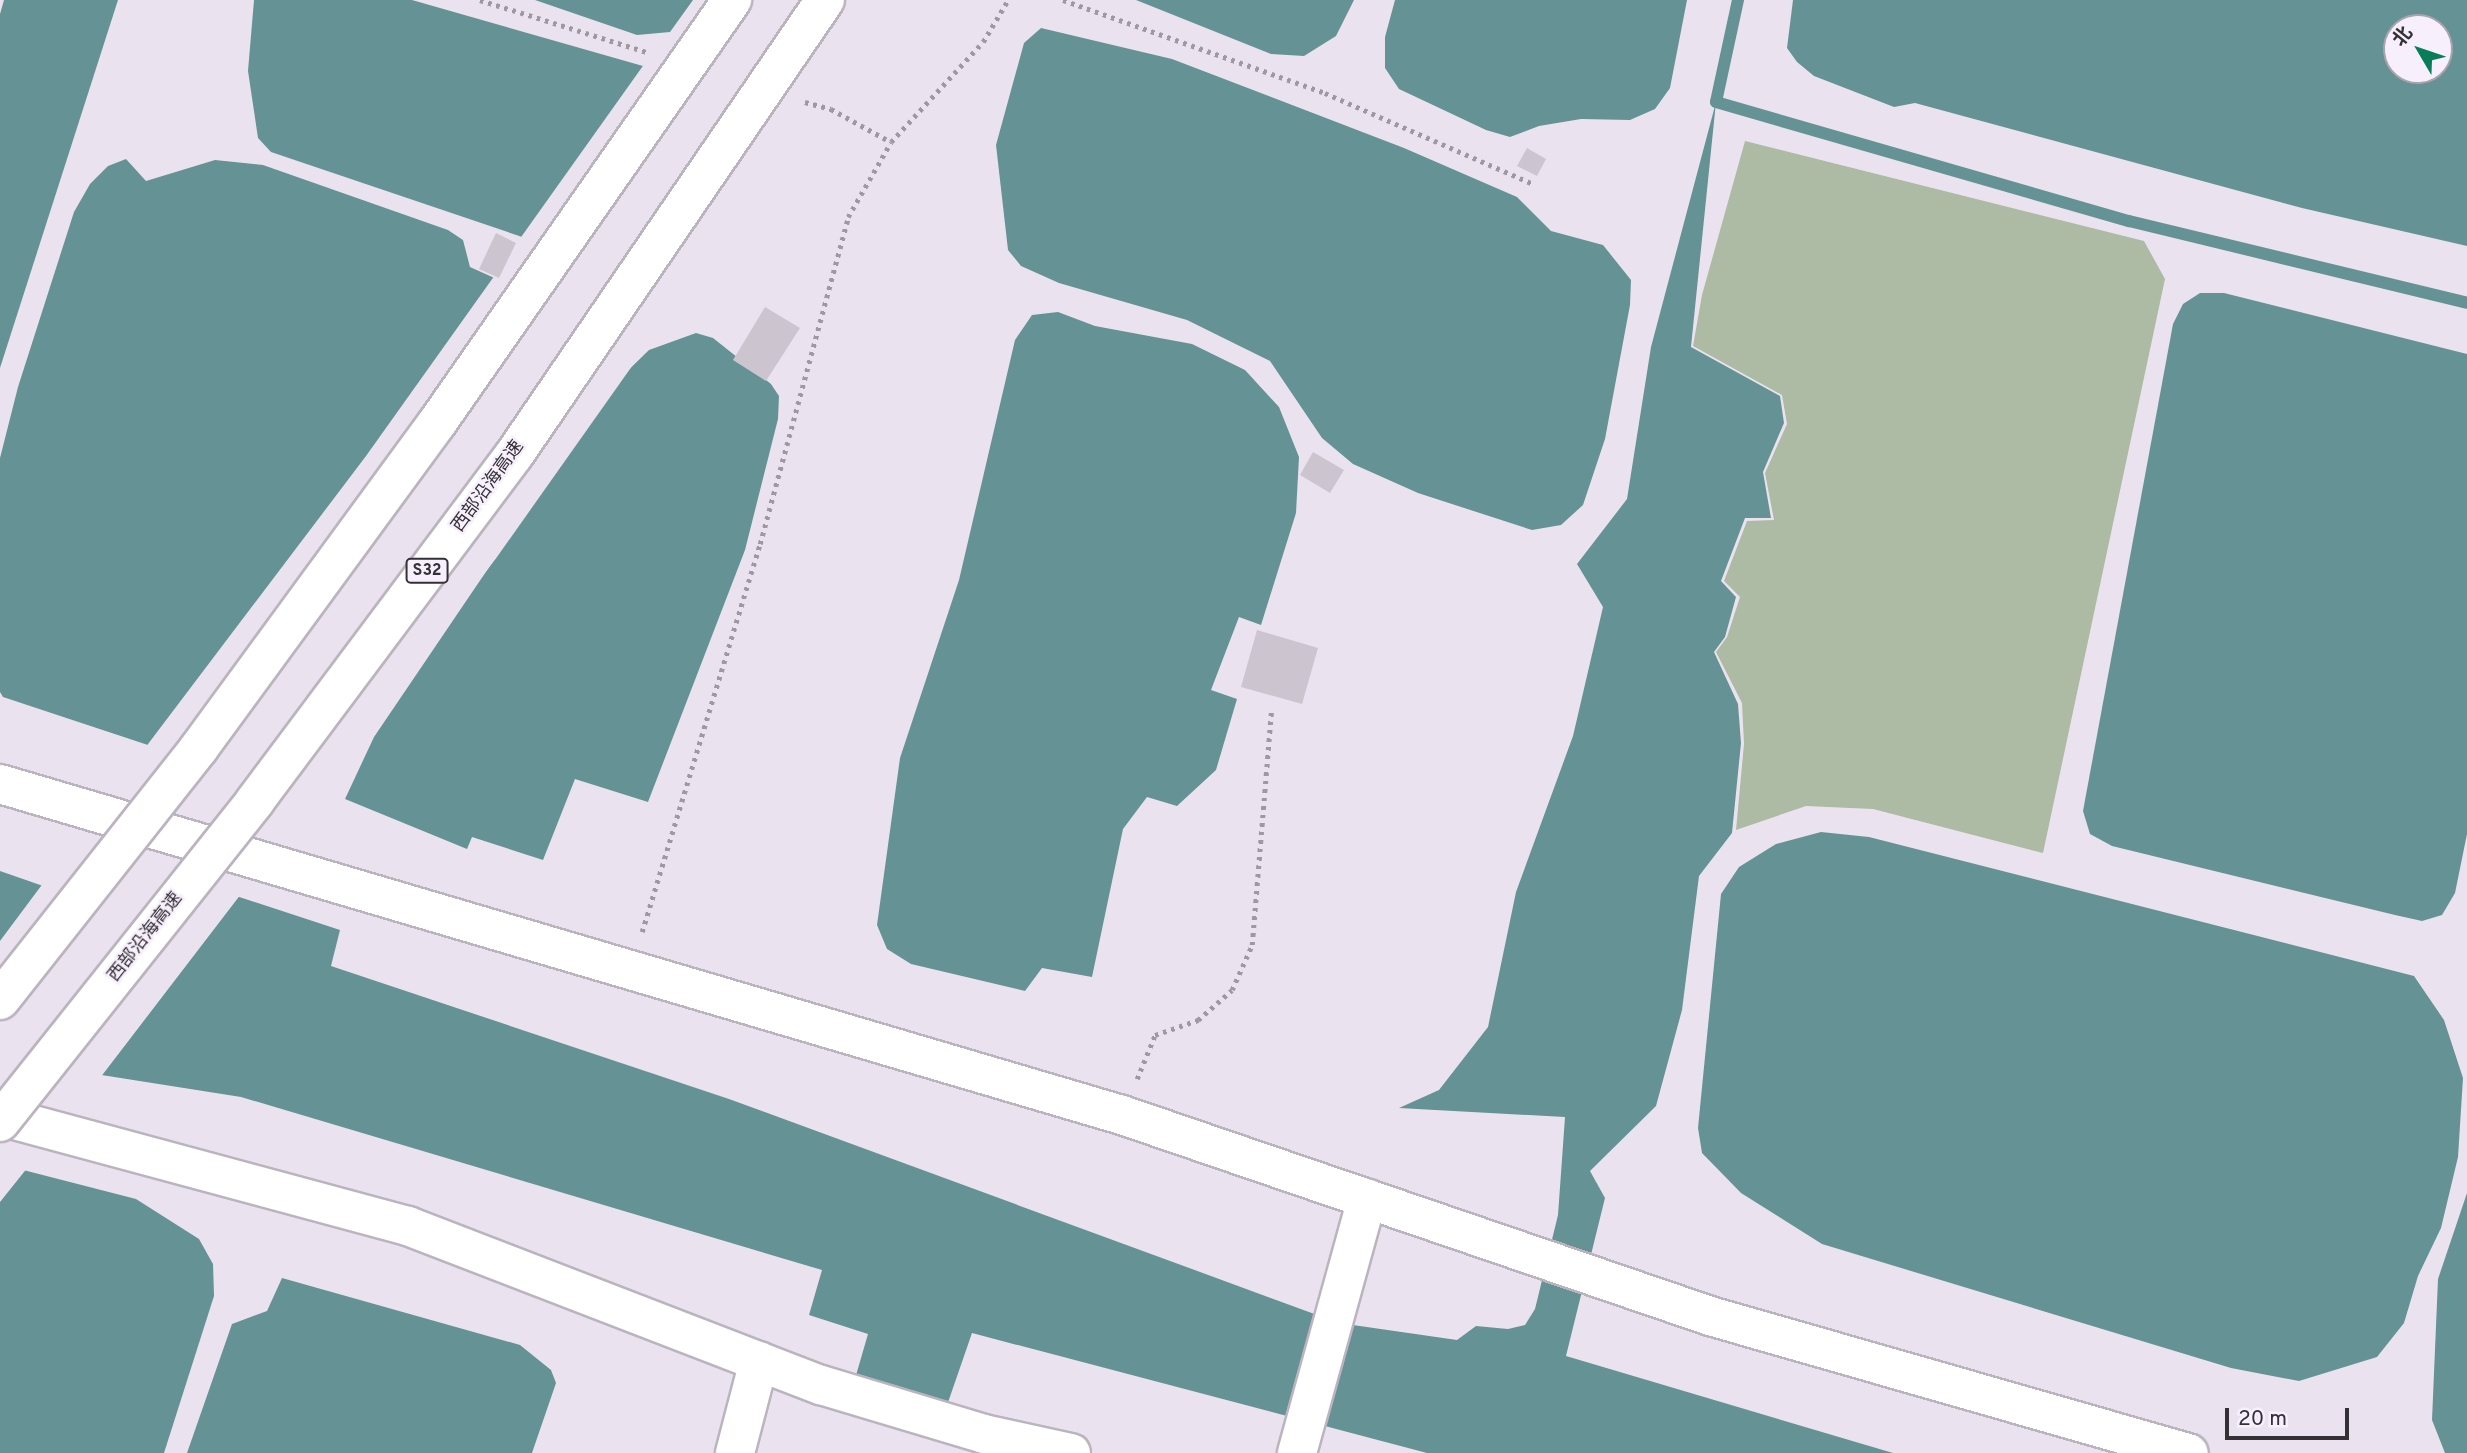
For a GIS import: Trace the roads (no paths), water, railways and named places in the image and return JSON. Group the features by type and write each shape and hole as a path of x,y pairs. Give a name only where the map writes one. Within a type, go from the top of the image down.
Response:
{"main road":[{"path":"0,1000 199,748 421,446 732,0"},
{"name":"西部沿海高速","path":"0,1122 255,801 514,455 825,0"},
{"path":"0,784 1122,1115 1710,1316 2189,1453"},
{"path":"0,1116 408,1226 821,1385 984,1434 1071,1453"},
{"path":"1299,1447 1367,1198"},
{"path":"735,1453 759,1361"}],"waterway":[{"path":"1738,0 1716,102 2129,221 2467,303"}]}
